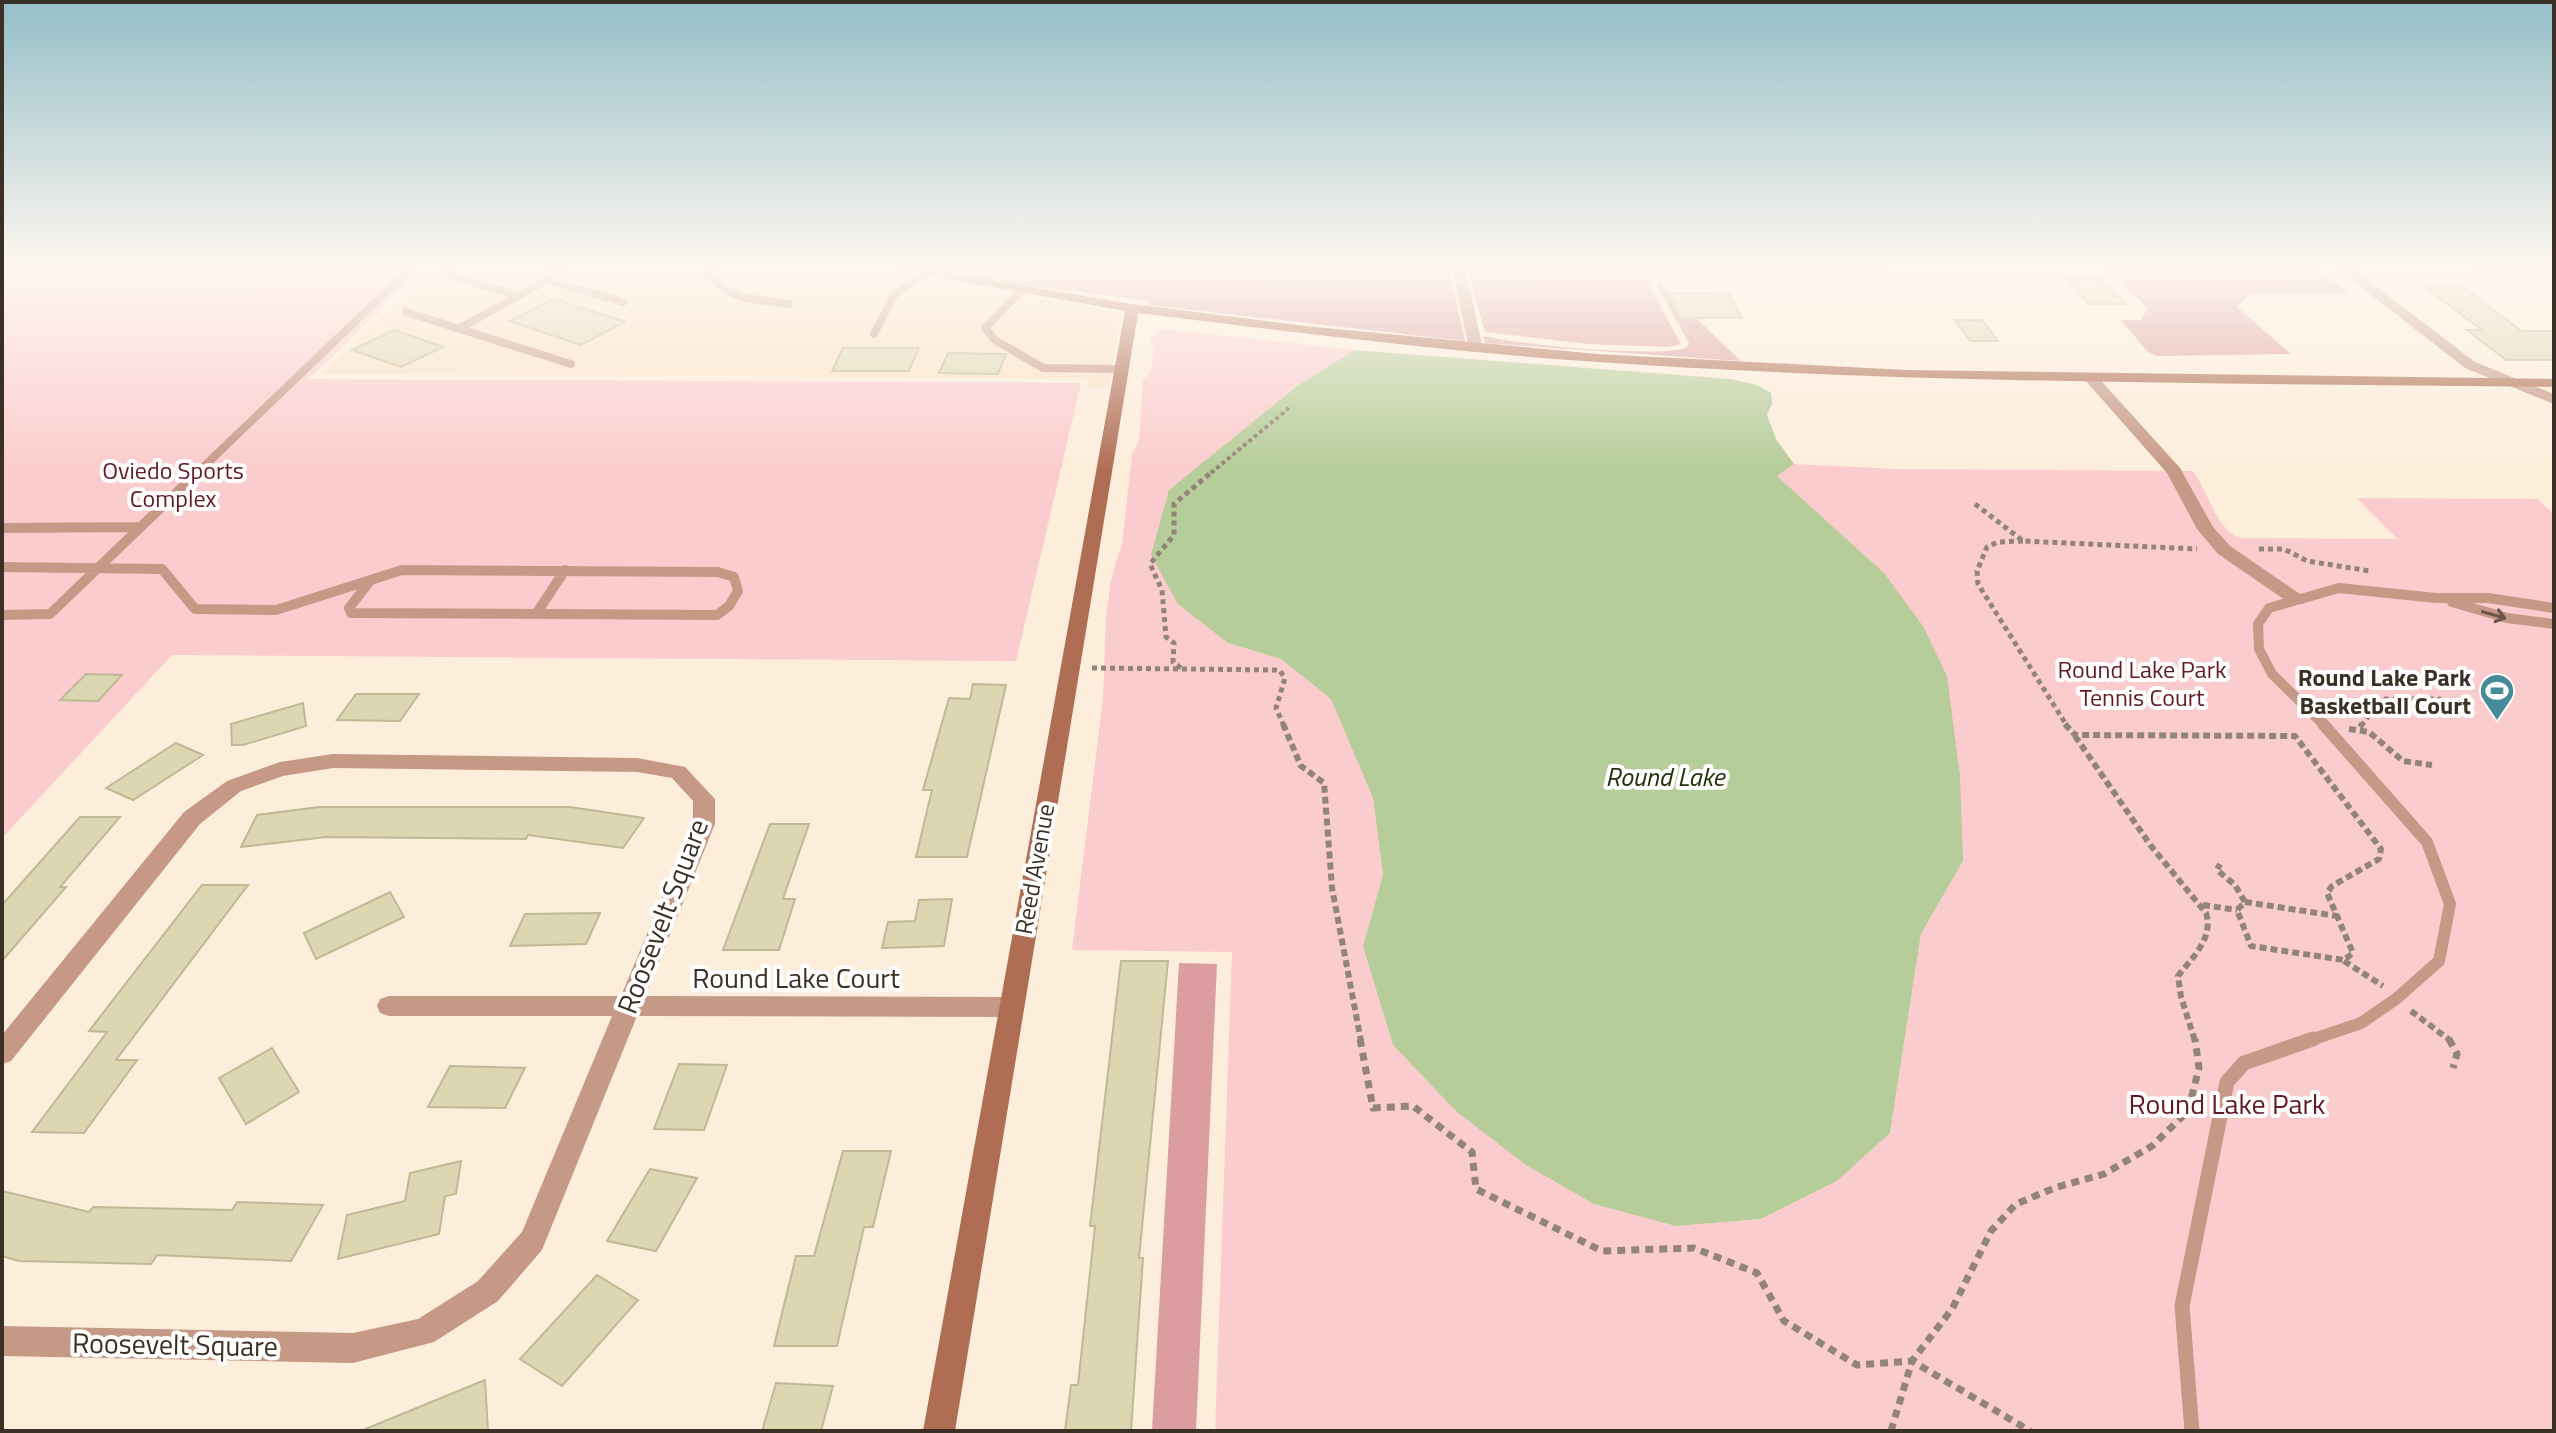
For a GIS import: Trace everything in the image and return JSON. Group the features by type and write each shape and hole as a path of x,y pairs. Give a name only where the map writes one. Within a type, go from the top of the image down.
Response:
{"main road":[{"name":"Reed Avenue","path":"939,1431 1127,336"},
{"path":"1372,336 1476,348 1796,369 2090,377 2554,383"}],"street":[{"path":"1473,336 1476,348"},
{"path":"2432,336 2470,365 2554,399"},
{"path":"2090,377 2174,471 2206,529 2224,550 2297,600"},
{"name":"Roosevelt Square","path":"2,1053 192,818 234,786 280,769 333,761 637,765 678,772 704,799 704,824 532,1241 488,1291 424,1332 353,1348 2,1341"},
{"name":"Round Lake Court","path":"389,1006 1010,1007"}],"lane":[{"path":"2,615 50,614 340,336"},
{"path":"484,336 571,364"},
{"path":"992,336 1043,368 1121,369"},
{"path":"2,528 141,527"},
{"path":"2,567 162,569 195,609 276,610 402,570 718,572 734,577 738,591 729,606 717,615 351,613 349,608 370,581"},
{"path":"536,614 565,570"},
{"path":"2192,1431 2182,1306 2227,1082 2244,1063 2361,1023 2396,999 2439,961 2450,904 2427,842 2338,739 2272,674 2259,649 2258,624 2269,608 2339,588 2436,598 2488,598 2554,608"},
{"path":"2436,598 2507,618 2554,624"}],"path":[{"path":"1182,669 1173,662 1174,643 1166,637 1162,590 1150,564 1174,535 1174,504 1289,408"},
{"path":"1891,1431 1912,1361 1952,1309 1991,1231 2016,1204 2057,1187 2104,1174 2152,1146 2188,1111 2199,1068 2194,1032 2181,997 2178,976 2207,936 2208,920 2202,905 2158,858 2118,801 2098,765 2058,716 1978,584 1977,571 1987,547 1998,542 2023,541"},
{"path":"1068,668 1279,670 1285,678 1276,708 1301,766 1324,783 1332,888 1373,1108 1413,1106 1472,1152 1476,1189 1602,1251 1694,1248 1757,1273 1784,1321 1830,1350 1857,1365 1912,1361 2030,1431"},
{"path":"2360,728 2382,699 2441,699"},
{"path":"2075,735 2295,736 2381,849 2379,859 2332,886 2327,893 2353,953 2344,960"},
{"path":"2220,864 2217,870 2235,885 2245,902"},
{"path":"2245,902 2337,916"},
{"path":"2237,910 2245,902"},
{"path":"2202,905 2237,910"},
{"path":"2237,910 2251,946 2344,960 2383,986 2450,1040 2457,1054 2453,1068"}],"shaded area":[{"path":"361,336 1118,336 1108,388 1088,388 1089,381 1082,378 321,374"},
{"path":"1420,336 1464,336 1465,341"},
{"path":"1483,336 1555,346 1645,352 1686,348 1689,343 1685,336 1715,336 1741,361 1485,343"},
{"path":"1518,336 1677,336 1681,344 1669,347 1588,344"},
{"path":"2134,336 2270,336 2291,354 2156,356 2147,351"},
{"path":"1179,963 1217,964 1196,1431 1152,1431"}],"green space":[{"name":"Oviedo Sports Complex","path":"2,336 354,336 309,379 1081,383 1016,661 172,655 2,838"},
{"name":"Round Lake Park","path":"1153,336 1224,336 1355,350 1297,386 1169,490 1228,643 1281,659 1331,698 1373,798 1383,875 1363,947 1676,1226 1761,1219 1837,1181 1890,1133 1921,934 1963,861 1884,573 1776,476 1794,464 1894,469 2193,471 2224,526 2239,538 2397,539 2357,498 2537,499 2554,514 2554,1431 1215,1431 1232,952 1072,950 1103,698 1106,617 1111,579 1122,544 1132,454 1139,441 1143,380 1151,370 1154,348 1149,339"}],"water":[{"name":"Round Lake","path":"1355,350 1730,379 1757,385 1771,393 1772,404 1767,415 1776,439 1794,464 1777,476 1884,573 1923,626 1947,676 1960,776 1963,861 1921,934 1890,1133 1837,1181 1761,1219 1676,1226 1594,1204 1526,1165 1457,1112 1393,1045 1363,946 1383,875 1373,798 1331,699 1281,659 1228,643 1178,604 1151,555 1169,490 1297,386"}],"building":[{"path":"382,336 411,336 443,347 401,367 352,350"},
{"path":"554,336 598,336 581,345"},
{"path":"1966,336 1994,336 1998,341 1970,341"},
{"path":"2475,336 2554,336 2554,360 2506,360"},
{"path":"843,348 919,348 909,371 832,371"},
{"path":"948,353 1006,354 998,374 939,373"},
{"path":"86,674 122,675 98,701 60,700"},
{"path":"973,684 1006,685 967,857 916,857 932,790 923,790 949,698 970,699"},
{"path":"356,694 419,694 400,721 337,720"},
{"path":"303,703 306,726 243,745 232,745 231,724"},
{"path":"176,743 203,755 133,800 106,788"},
{"path":"319,807 570,807 644,818 623,848 528,835 526,839 326,837 241,847 257,815"},
{"path":"80,817 120,817 60,887 66,887 2,961 2,905"},
{"path":"770,824 809,824 783,899 795,899 779,950 723,950"},
{"path":"202,885 248,885 116,1060 137,1060 84,1133 32,1132 107,1032 89,1031"},
{"path":"390,892 404,917 316,959 304,933"},
{"path":"952,899 944,946 882,948 888,922 915,921 919,900"},
{"path":"600,913 586,944 510,946 525,914"},
{"path":"1121,961 1168,961 1139,1258 1143,1258 1131,1431 1065,1431 1071,1385 1078,1385 1095,1226 1090,1226"},
{"path":"272,1048 299,1092 246,1124 219,1078"},
{"path":"679,1064 727,1065 704,1130 654,1129"},
{"path":"450,1066 525,1068 505,1108 428,1107"},
{"path":"843,1151 891,1151 873,1227 864,1227 837,1346 774,1346 796,1256 814,1256"},
{"path":"461,1161 456,1194 445,1196 439,1234 338,1259 347,1215 405,1201 410,1173"},
{"path":"650,1169 697,1178 656,1251 607,1241"},
{"path":"2,1191 89,1212 93,1207 232,1210 237,1202 323,1205 291,1261 157,1255 151,1264 19,1261 2,1256"},
{"path":"597,1275 638,1300 562,1386 520,1359"},
{"path":"485,1380 488,1431 363,1431 363,1430"},
{"path":"776,1383 833,1386 821,1431 762,1431"}],"place":[{"name":"Round Lake Park Basketball Court","path":"2497,722"}],"park label":[{"name":"Round Lake Park Tennis Court","path":"2142,683"}]}
